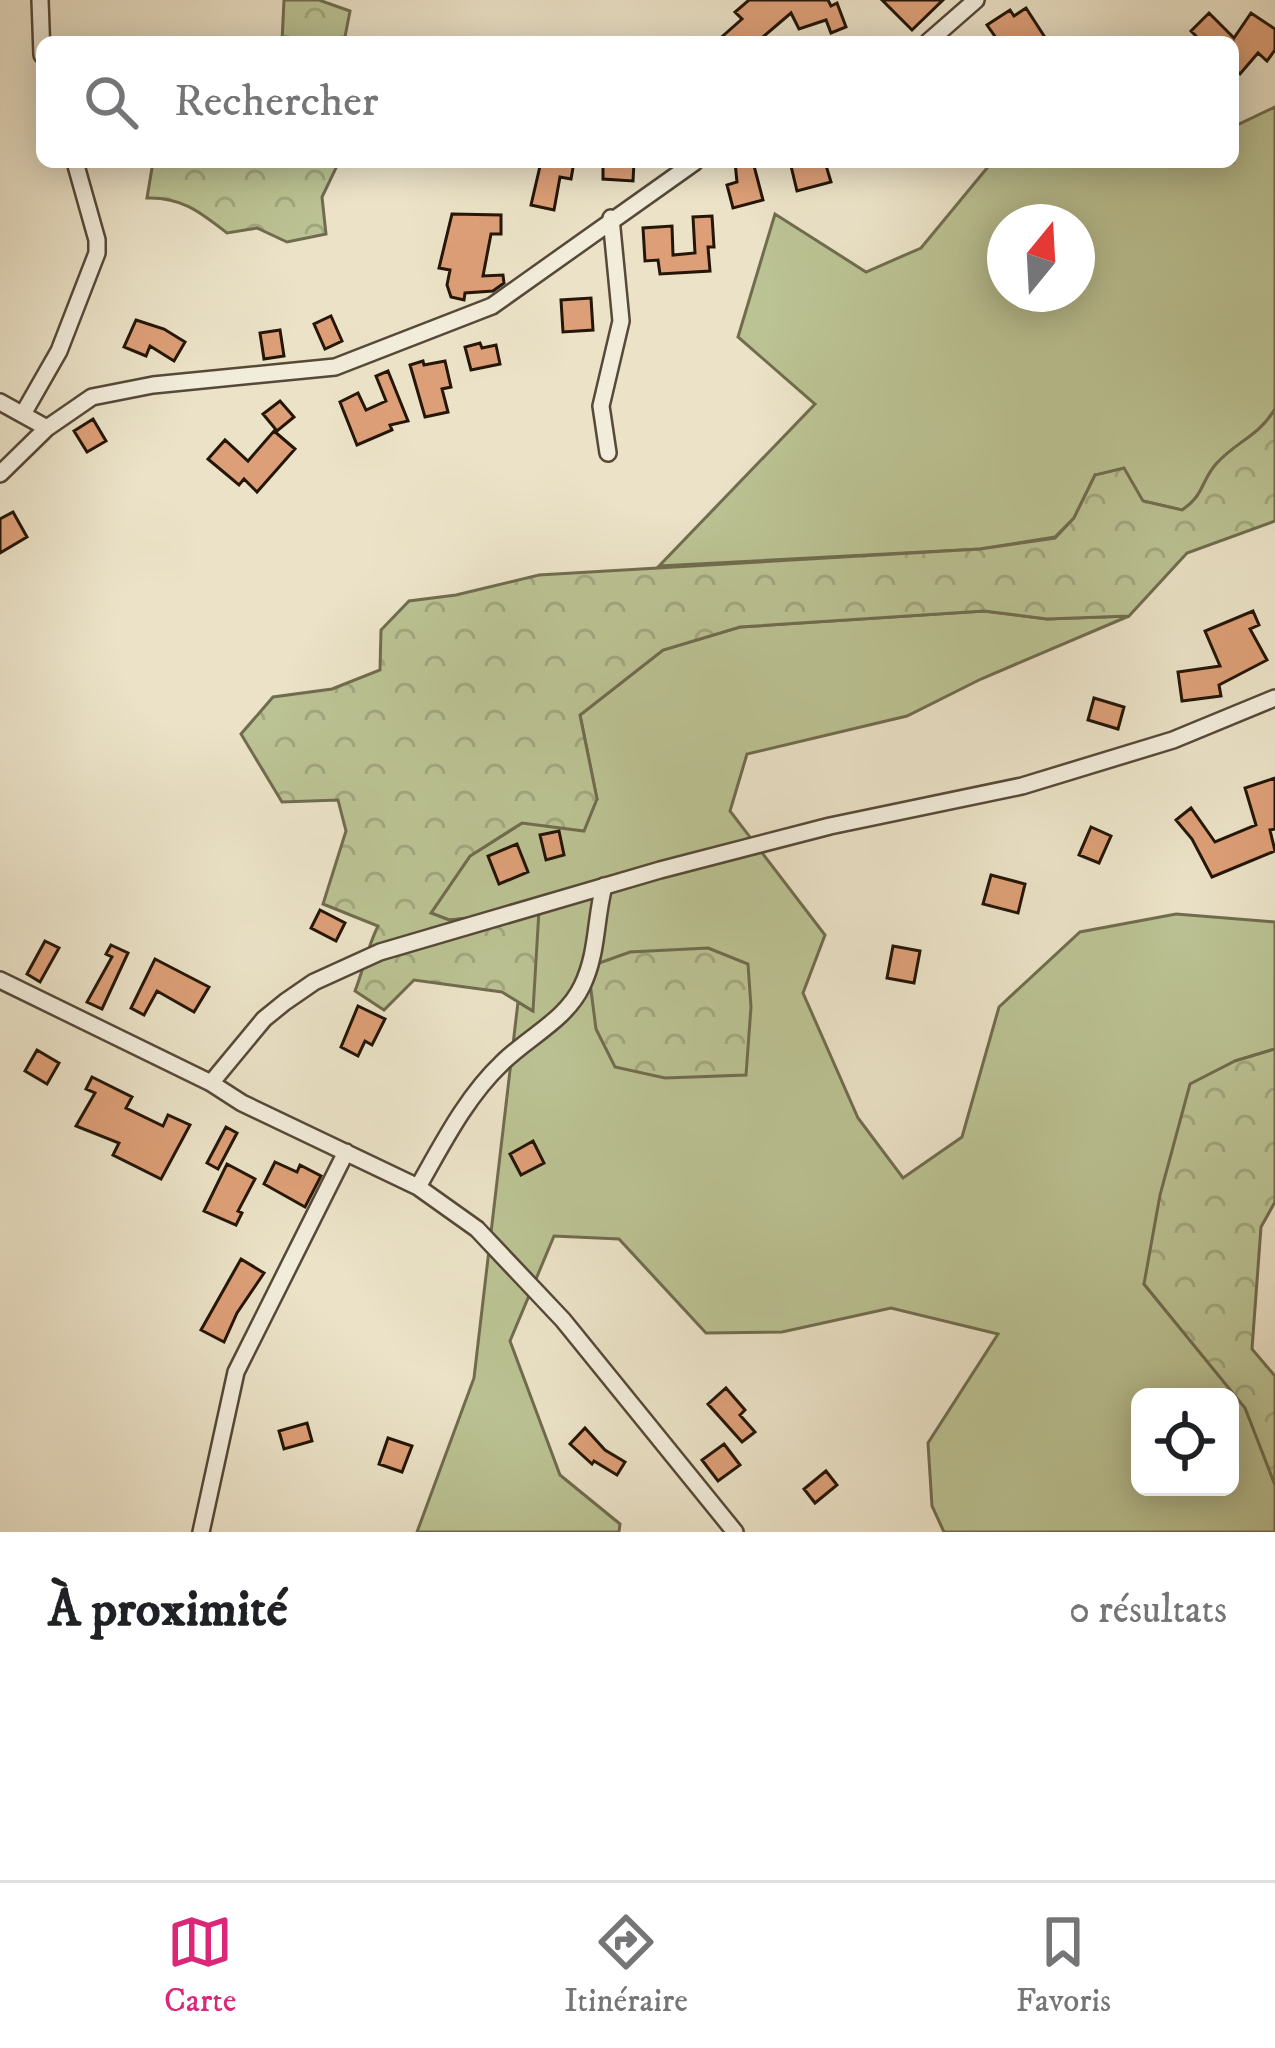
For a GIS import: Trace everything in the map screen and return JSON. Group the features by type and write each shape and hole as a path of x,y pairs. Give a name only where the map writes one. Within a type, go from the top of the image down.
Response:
{"street":[{"path":"40,0 41,36"},
{"path":"935,36 976,0"},
{"path":"23,414 58,351 97,253 77,168"},
{"path":"0,474 76,405 108,392 335,368 507,298 611,218 686,168"},
{"path":"608,453 601,406 621,321 611,218"},
{"path":"0,402 47,428"},
{"path":"211,1083 265,1019 314,982 344,967 456,928 604,886 830,826 1022,785 1173,740 1275,698"},
{"path":"418,1187 451,1129 498,1066 565,1012 582,987 596,948 604,886"},
{"path":"0,980 418,1187 477,1229 547,1302 735,1532"},
{"path":"201,1532 236,1372 346,1152"}],"green space":[{"path":"284,0 319,0 350,11 345,36 282,36"},
{"path":"1275,107 1275,409 1217,463 1182,510 1143,501 1095,475 1074,518 1055,537 980,549 659,566 815,404 738,337 775,214 866,272 921,248 987,168 1239,168 1239,124"},
{"path":"152,168 336,168 322,197 326,234 287,242 257,228 227,233 181,203 147,198"},
{"path":"1275,409 1275,521 1187,553 1129,616 1047,619 984,611 740,627 663,650 580,715 597,799 584,831 522,823 470,856 431,913 449,920 539,910 533,1011 502,992 414,980 384,1010 355,991 378,926 323,904 346,831 338,800 282,802 241,734 273,697 332,689 380,670 381,630 409,601 539,575 980,549 1055,538 1074,518 1095,475 1124,468 1143,501 1182,510 1195,499 1217,463"},
{"path":"984,611 1047,619 1129,616 907,716 747,754 730,811 825,935 803,993 858,1118 903,1178 962,1137 999,1007 1080,932 1176,914 1275,922 1275,1049 1235,1061 1144,1284 1230,1388 1131,1388 1131,1496 1239,1496 1239,1399 1275,1485 1275,1532 944,1532 932,1506 928,1443 998,1334 891,1308 782,1332 706,1333 619,1239 554,1236 510,1341 560,1475 620,1524 619,1532 417,1532 474,1378 518,1002 531,1010 502,916 449,920 431,913 470,856 522,823 597,799 580,715 663,650 740,627"},
{"path":"708,948 748,964 751,1007 746,1075 665,1078 615,1067 596,1029 588,967 630,952"},
{"path":"1275,1049 1275,1202 1261,1227 1252,1349 1275,1376 1275,1485 1239,1401 1239,1388 1229,1388 1144,1284 1160,1195 1190,1084 1235,1061"}],"building":[{"path":"749,0 828,0 831,6 837,3 846,27 831,33 826,20 799,29 791,13 764,36 723,36 742,19 735,12"},
{"path":"882,0 943,0 912,30"},
{"path":"1026,8 1044,36 995,36 987,25 1010,10 1014,16"},
{"path":"1209,13 1232,36 1196,36 1191,31"},
{"path":"1251,13 1275,29 1275,50 1267,61 1258,53 1240,74 1239,36 1235,36"},
{"path":"540,168 573,168 571,179 560,177 554,210 531,205"},
{"path":"603,168 634,168 633,181 603,179"},
{"path":"736,168 755,168 763,200 733,208 727,185 737,182"},
{"path":"791,168 827,168 831,182 797,191"},
{"path":"452,214 501,215 501,234 491,234 483,276 503,275 504,283 493,291 465,293 464,300 451,297 450,270 439,268"},
{"path":"712,216 710,271 660,274 658,260 645,261 643,228 672,226 673,255 695,253 693,217"},
{"path":"591,298 593,330 563,332 561,300"},
{"path":"331,316 342,341 325,349 314,324"},
{"path":"136,320 185,342 174,361 150,346 146,356 124,347"},
{"path":"280,330 284,356 264,359 260,333"},
{"path":"480,343 482,348 496,345 500,364 471,370 465,347"},
{"path":"423,361 424,365 445,361 451,387 442,389 448,412 425,417 410,365"},
{"path":"388,371 408,421 390,425 392,430 357,445 340,402 358,393 366,410 386,401 376,376"},
{"path":"280,401 294,417 277,431 263,414"},
{"path":"93,419 106,441 87,452 74,431"},
{"path":"274,431 295,449 257,492 244,479 239,485 208,459 225,440 248,461"},
{"path":"13,512 27,537 0,553 0,519"},
{"path":"1253,611 1259,625 1250,629 1267,660 1219,685 1221,696 1182,701 1178,672 1220,666 1205,631"},
{"path":"1094,698 1124,707 1118,729 1088,720"},
{"path":"1275,778 1275,829 1270,830 1275,851 1212,877 1176,820 1191,808 1215,842 1256,825 1245,788"},
{"path":"1091,827 1111,836 1099,863 1079,855"},
{"path":"559,831 564,855 546,860 540,835"},
{"path":"517,844 528,872 499,884 488,856"},
{"path":"991,875 1025,884 1018,913 983,904"},
{"path":"320,910 345,923 336,941 311,928"},
{"path":"45,941 59,948 40,982 27,974"},
{"path":"111,945 128,953 102,1009 87,1002 112,957 106,954"},
{"path":"893,946 920,951 914,983 887,978"},
{"path":"155,959 209,987 194,1012 157,991 144,1015 131,1008"},
{"path":"358,1006 385,1019 372,1045 365,1041 358,1056 341,1047"},
{"path":"37,1050 59,1063 47,1084 25,1071"},
{"path":"92,1077 132,1097 126,1108 163,1126 168,1115 190,1125 161,1179 113,1155 119,1143 76,1126 95,1093 86,1089"},
{"path":"226,1127 237,1133 218,1169 207,1163"},
{"path":"533,1141 544,1163 521,1175 510,1154"},
{"path":"275,1162 297,1172 300,1165 321,1176 305,1207 264,1184"},
{"path":"227,1164 255,1179 236,1225 204,1211"},
{"path":"241,1259 264,1273 224,1342 201,1330"},
{"path":"726,1388 745,1410 740,1415 755,1432 742,1442 708,1404"},
{"path":"307,1423 312,1441 284,1449 279,1431"},
{"path":"585,1428 605,1450 625,1462 617,1475 592,1464 570,1444"},
{"path":"388,1438 412,1446 402,1472 379,1464"},
{"path":"724,1444 740,1465 718,1481 702,1460"},
{"path":"826,1471 837,1485 815,1503 804,1489"}]}
